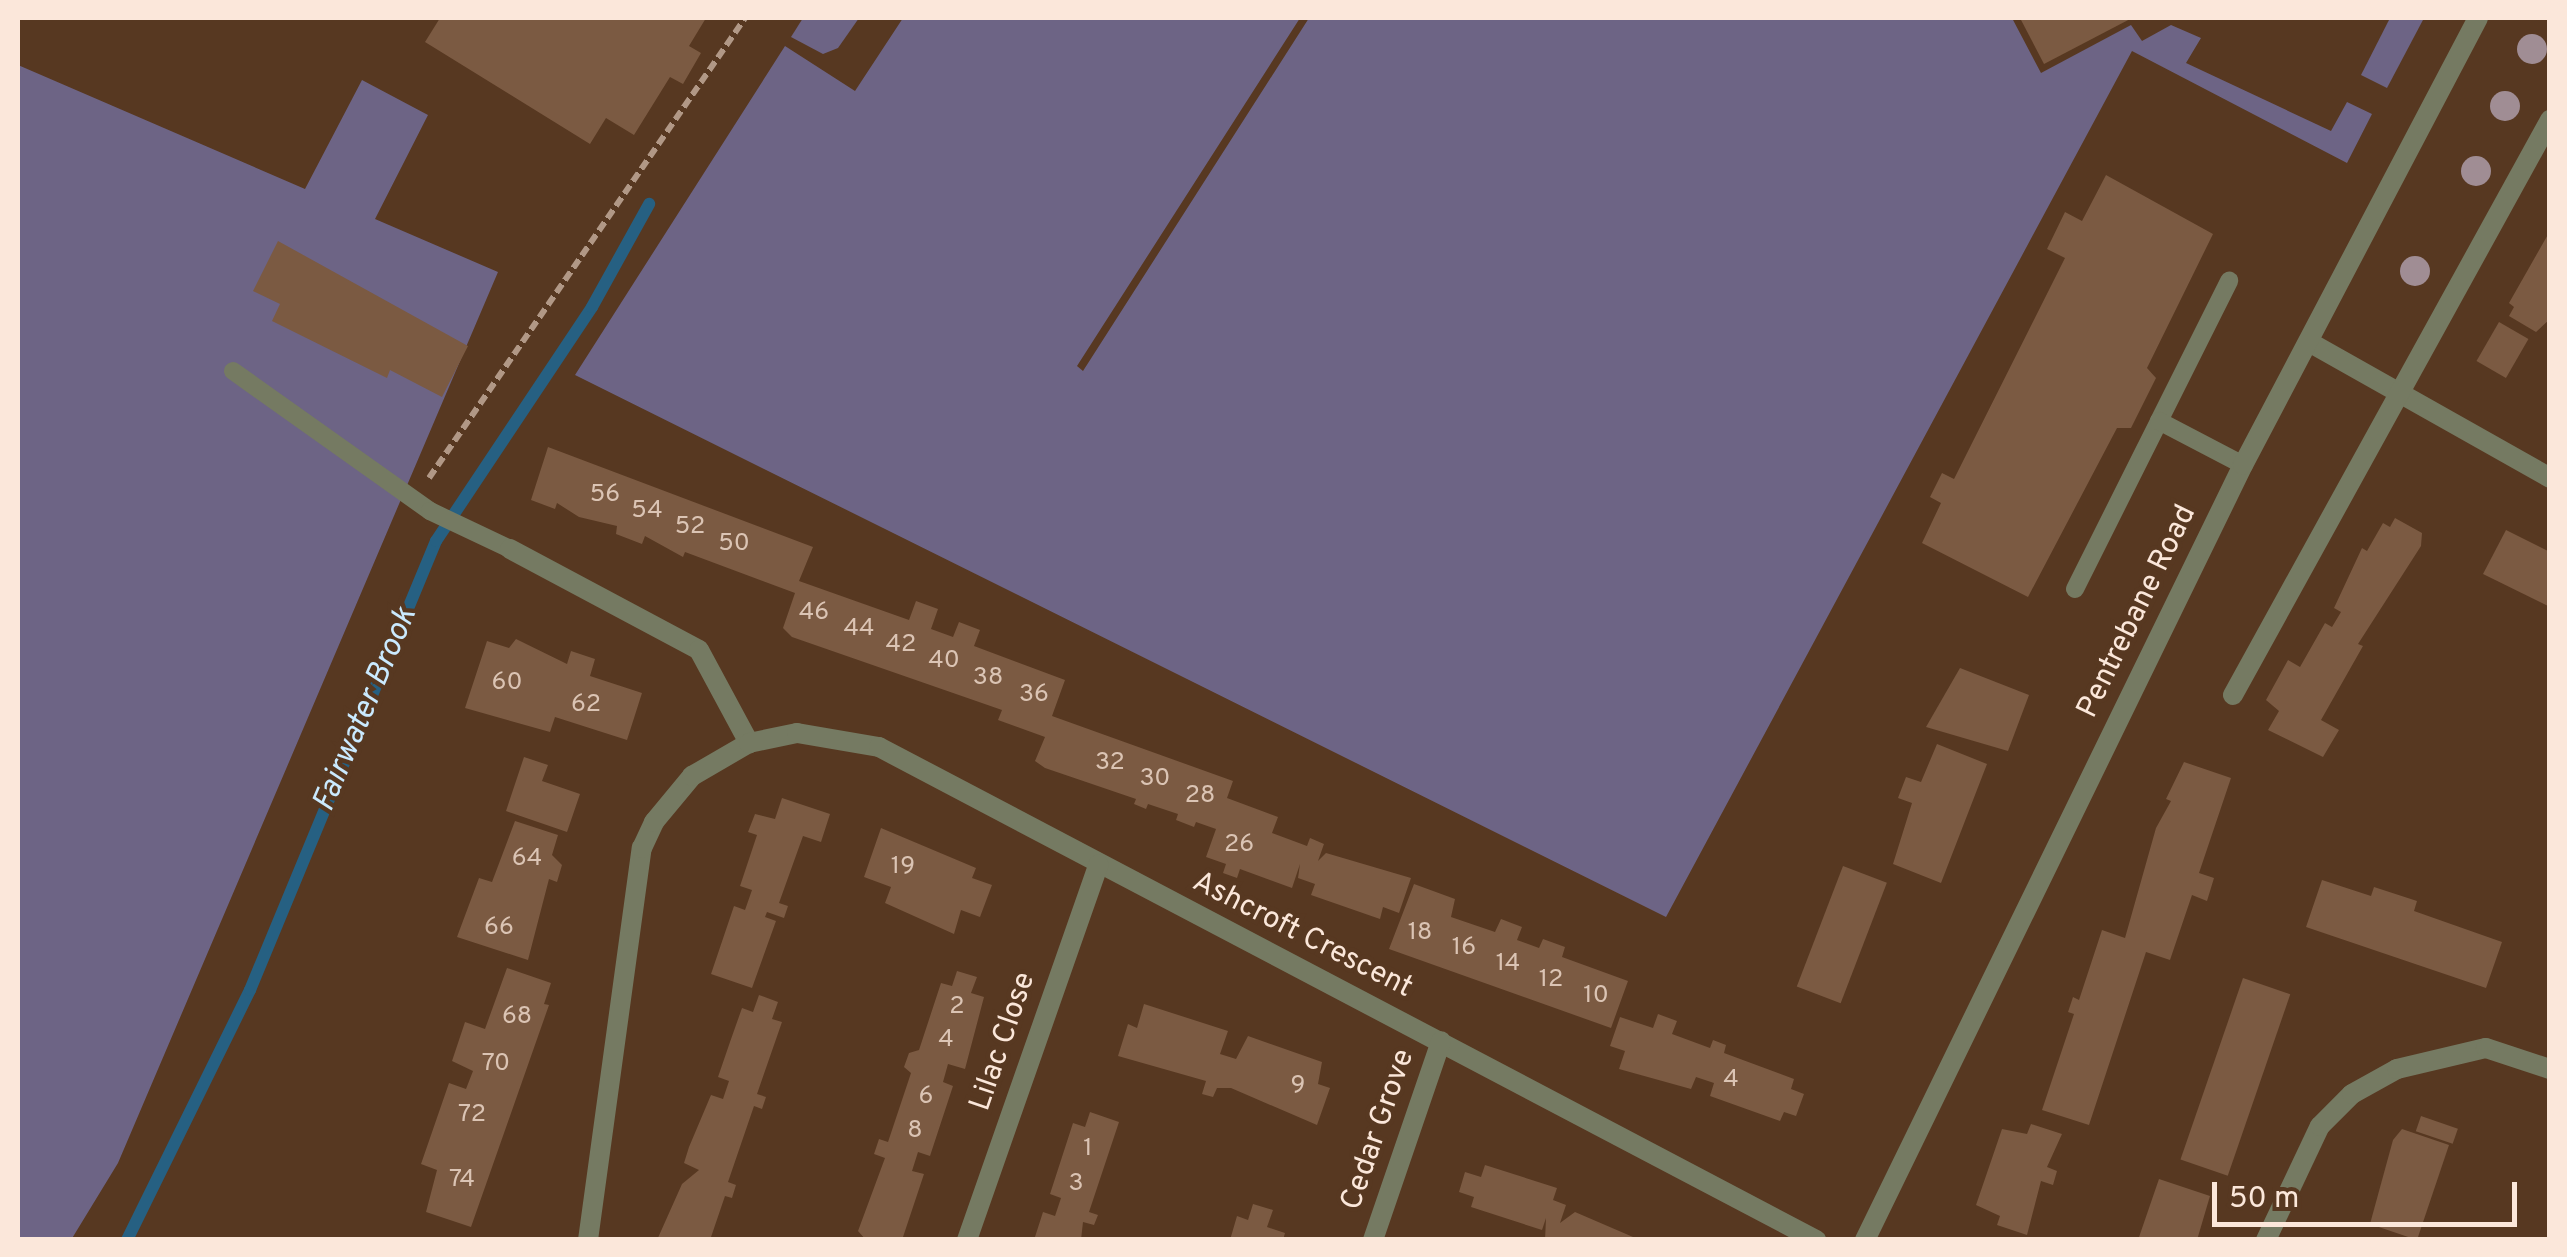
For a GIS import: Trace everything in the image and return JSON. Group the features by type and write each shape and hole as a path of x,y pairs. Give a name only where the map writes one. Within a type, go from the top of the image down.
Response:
{"street":[{"name":"Pentrebane Road","path":"1865,1240 2243,465 2478,18"},
{"path":"2233,695 2368,442 2401,393 2550,120"},
{"path":"2309,342 2550,478"},
{"path":"510,549 699,650 749,743"},
{"name":"Ashcroft Crescent","path":"588,1240 642,848 654,822 692,776 749,743 797,733 866,743 1816,1240"},
{"name":"Lilac Close","path":"967,1240 1098,864"},
{"name":"Cedar Grove","path":"1373,1240 1441,1041"},
{"path":"2266,1240 2320,1126 2352,1094 2396,1069 2486,1048 2550,1069"}],"lane":[{"path":"2075,589 2229,281"},
{"path":"233,371 457,528 510,549"},
{"path":"2159,421 2243,465"}],"path":[{"path":"422,505 744,18"}],"shaded area":[{"path":"803,18 859,18 838,48 823,54 791,37"},
{"path":"903,18 1300,18 1077,366 1083,371 1309,18 2012,18 2041,73 2131,25 2142,41 2171,25 2201,38 2186,63 2331,131 2347,102 2372,114 2347,163 2132,51 1666,917 575,375 785,46 855,91"},
{"path":"2390,18 2424,18 2387,88 2361,75"},
{"path":"18,65 305,189 362,80 428,115 375,219 498,272 118,1163 71,1240 18,1239"}],"building":[{"path":"440,18 706,18 689,46 701,53 683,84 670,77 634,135 606,118 590,144 425,42"},
{"path":"2020,18 2132,18 2044,64"},
{"path":"2106,175 2213,234 2147,368 2156,378 2131,428 2117,428 2028,597 1922,543 1941,503 1930,497 1942,473 1954,479 2065,258 2047,249 2065,212 2082,221"},
{"path":"2550,231 2550,319 2536,332 2509,316 2514,307 2509,303"},
{"path":"278,241 468,346 442,397 390,370 387,378 272,321 280,304 253,291"},
{"path":"2499,322 2528,339 2506,378 2476,361"},
{"path":"548,447 813,547 799,581 909,620 916,601 938,609 931,629 953,637 959,622 980,630 974,646 1065,680 1052,716 1233,781 1227,798 1278,817 1272,833 1307,846 1310,838 1324,844 1318,861 1326,853 1411,878 1399,913 1383,907 1380,919 1311,895 1315,884 1298,878 1300,864 1292,888 1240,869 1237,878 1223,873 1226,864 1206,857 1216,829 1196,822 1194,827 1176,820 1178,814 1148,804 1146,809 1134,804 1136,799 1045,768 1035,761 1045,737 998,720 1002,710 792,637 783,628 795,593 685,552 683,557 645,536 642,544 616,534 617,526 579,517 557,503 555,509 531,500"},
{"path":"2395,518 2422,533 2421,546 2358,644 2363,646 2321,720 2339,730 2323,757 2268,730 2279,711 2266,700 2288,660 2300,667 2325,623 2332,627 2341,612 2334,608 2362,548 2367,551 2383,523 2390,527"},
{"path":"2506,530 2550,552 2550,607 2483,574"},
{"path":"516,639 567,664 571,651 595,659 590,676 642,693 627,740 555,717 550,732 465,708 487,641 509,648"},
{"path":"1960,668 2029,695 2008,751 1926,727"},
{"path":"1937,744 1987,764 1941,883 1893,864 1912,803 1898,798 1906,777 1921,782"},
{"path":"524,757 548,765 542,781 580,794 567,832 506,811"},
{"path":"2184,762 2231,778 2199,873 2214,878 2207,901 2192,895 2170,960 2146,952 2089,1125 2042,1110 2074,1014 2068,1012 2073,997 2079,1000 2102,930 2125,938 2156,828 2171,801 2166,799"},
{"path":"782,798 830,814 821,842 803,836 779,903 788,906 784,918 767,912 765,917 776,921 752,988 711,974 734,906 745,910 752,890 740,886 757,835 748,832 755,814 775,819"},
{"path":"515,821 558,835 552,855 562,865 557,882 549,879 528,960 457,937 479,878 492,882"},
{"path":"881,828 976,868 972,878 992,885 980,917 961,910 954,934 885,903 891,887 864,877"},
{"path":"1843,866 1887,883 1841,1003 1797,986"},
{"path":"2322,880 2371,896 2374,887 2417,901 2414,911 2502,942 2486,988 2306,927"},
{"path":"1414,884 1455,899 1451,917 1495,932 1501,919 1522,927 1517,940 1539,948 1543,939 1565,947 1562,957 1628,981 1611,1028 1389,949"},
{"path":"507,968 551,983 544,1004 549,1005 471,1227 426,1212 437,1170 421,1164 449,1083 466,1089 473,1071 452,1061 465,1022 485,1029"},
{"path":"957,971 977,977 971,993 984,997 965,1069 948,1064 943,1082 953,1086 930,1156 918,1152 912,1171 924,1174 902,1240 866,1240 858,1231 885,1158 874,1154 879,1139 888,1142 911,1073 904,1067 909,1053 919,1050 941,983 952,986"},
{"path":"2243,978 2290,994 2228,1176 2180,1160"},
{"path":"759,995 778,1002 772,1019 782,1022 757,1094 766,1097 762,1109 754,1106 728,1182 736,1185 732,1198 725,1196 710,1240 657,1240 682,1184 699,1170 684,1163 689,1147 711,1095 723,1099 729,1081 718,1077 730,1042 742,1008 753,1012"},
{"path":"1144,1004 1228,1031 1220,1054 1236,1059 1248,1036 1322,1062 1318,1084 1330,1088 1317,1125 1231,1088 1217,1088 1213,1097 1202,1094 1206,1081 1118,1056 1128,1024 1137,1028"},
{"path":"1658,1014 1677,1021 1672,1034 1710,1048 1713,1040 1726,1045 1724,1053 1794,1079 1791,1089 1804,1094 1796,1116 1784,1112 1780,1121 1710,1096 1714,1083 1696,1077 1691,1089 1619,1069 1625,1051 1610,1046 1620,1017 1653,1028"},
{"path":"1090,1112 1119,1122 1089,1212 1098,1215 1094,1225 1083,1222 1081,1240 1034,1240 1043,1212 1055,1216 1061,1198 1050,1194 1073,1123 1085,1127"},
{"path":"2421,1116 2458,1129 2453,1144 2416,1131"},
{"path":"2031,1124 2062,1134 2047,1167 2057,1171 2053,1185 2041,1181 2027,1235 1997,1225 2000,1216 1976,1205 2002,1129 2027,1134"},
{"path":"2402,1129 2449,1145 2417,1240 2370,1224 2393,1140"},
{"path":"1485,1165 1557,1188 1553,1200 1566,1205 1560,1223 1575,1212 1640,1240 1545,1240 1546,1218 1542,1230 1471,1207 1474,1197 1459,1192 1465,1172 1481,1177"},
{"path":"2159,1179 2210,1196 2197,1240 2138,1240"},
{"path":"1253,1204 1273,1210 1267,1227 1285,1233 1283,1240 1230,1240 1237,1216 1248,1220"}],"waterway":[{"name":"Fairwater Brook","path":"127,1240 250,990 436,541 592,307 649,204"}]}
